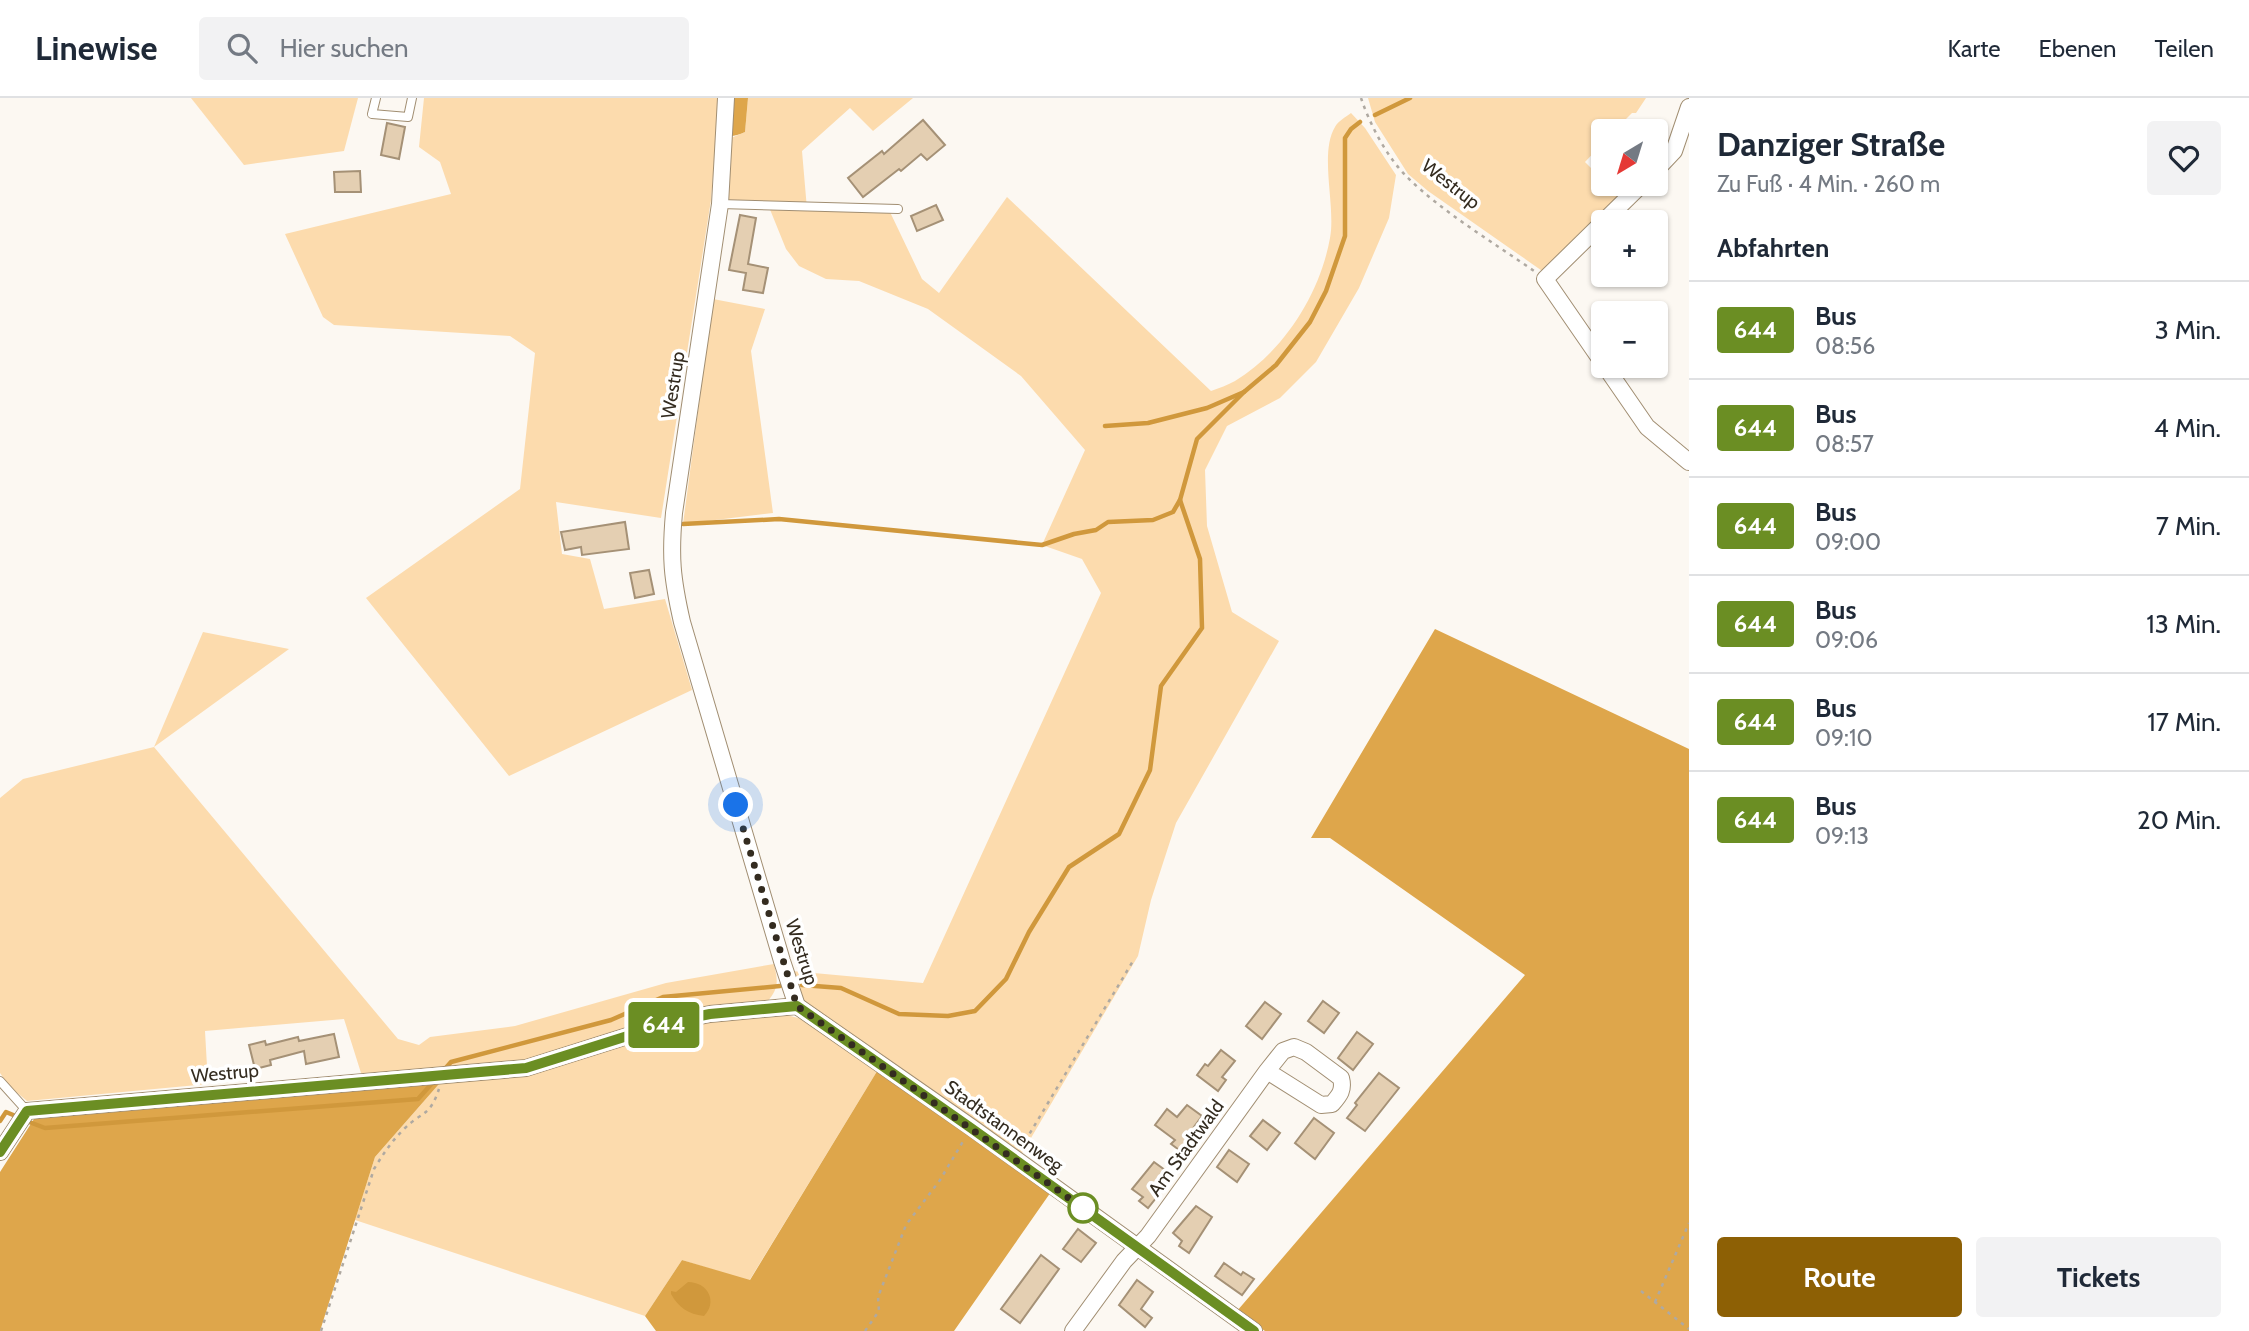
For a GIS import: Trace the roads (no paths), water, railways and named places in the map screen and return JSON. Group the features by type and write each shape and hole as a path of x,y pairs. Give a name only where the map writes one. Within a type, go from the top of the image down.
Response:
{"street":[{"name":"Westrup","path":"27,1111 526,1068 675,1021 710,1014 797,1006 682,622 670,562 674,513 720,204 726,98"},
{"path":"1668,157 1674,151 1689,107"},
{"path":"1630,196 1545,279 1647,427 1689,462"},
{"name":"Stadtstannenweg","path":"797,1006 1254,1331"},
{"name":"Am Stadtwald","path":"1073,1331 1124,1261 1148,1236 1267,1072 1283,1051 1294,1047 1306,1052 1341,1078 1343,1086 1341,1094 1332,1104 1321,1105 1267,1072"},
{"path":"0,1152 27,1111"}],"lane":[{"path":"376,98 372,114 408,117 412,98"},
{"path":"720,204 898,209"},
{"path":"0,1081 27,1111"}],"waterway":[{"path":"1375,115 1410,98"},
{"path":"1105,426 1148,423 1207,408 1244,392 1276,365 1310,322 1326,291 1345,236 1345,138 1360,122"},
{"path":"802,985 841,988 899,1014 948,1016 975,1011 1006,979 1029,932 1069,867 1119,834 1150,770 1161,686 1202,628 1200,559 1180,500 1197,439 1244,392"},
{"path":"683,524 779,519 1042,545 1096,530 1108,522 1153,520 1173,512 1180,500"},
{"path":"444,1070 451,1062 611,1020 663,997 780,986"},
{"path":"24,1120 45,1128 418,1099 435,1080"},
{"path":"0,1121 6,1112 18,1117"}]}
